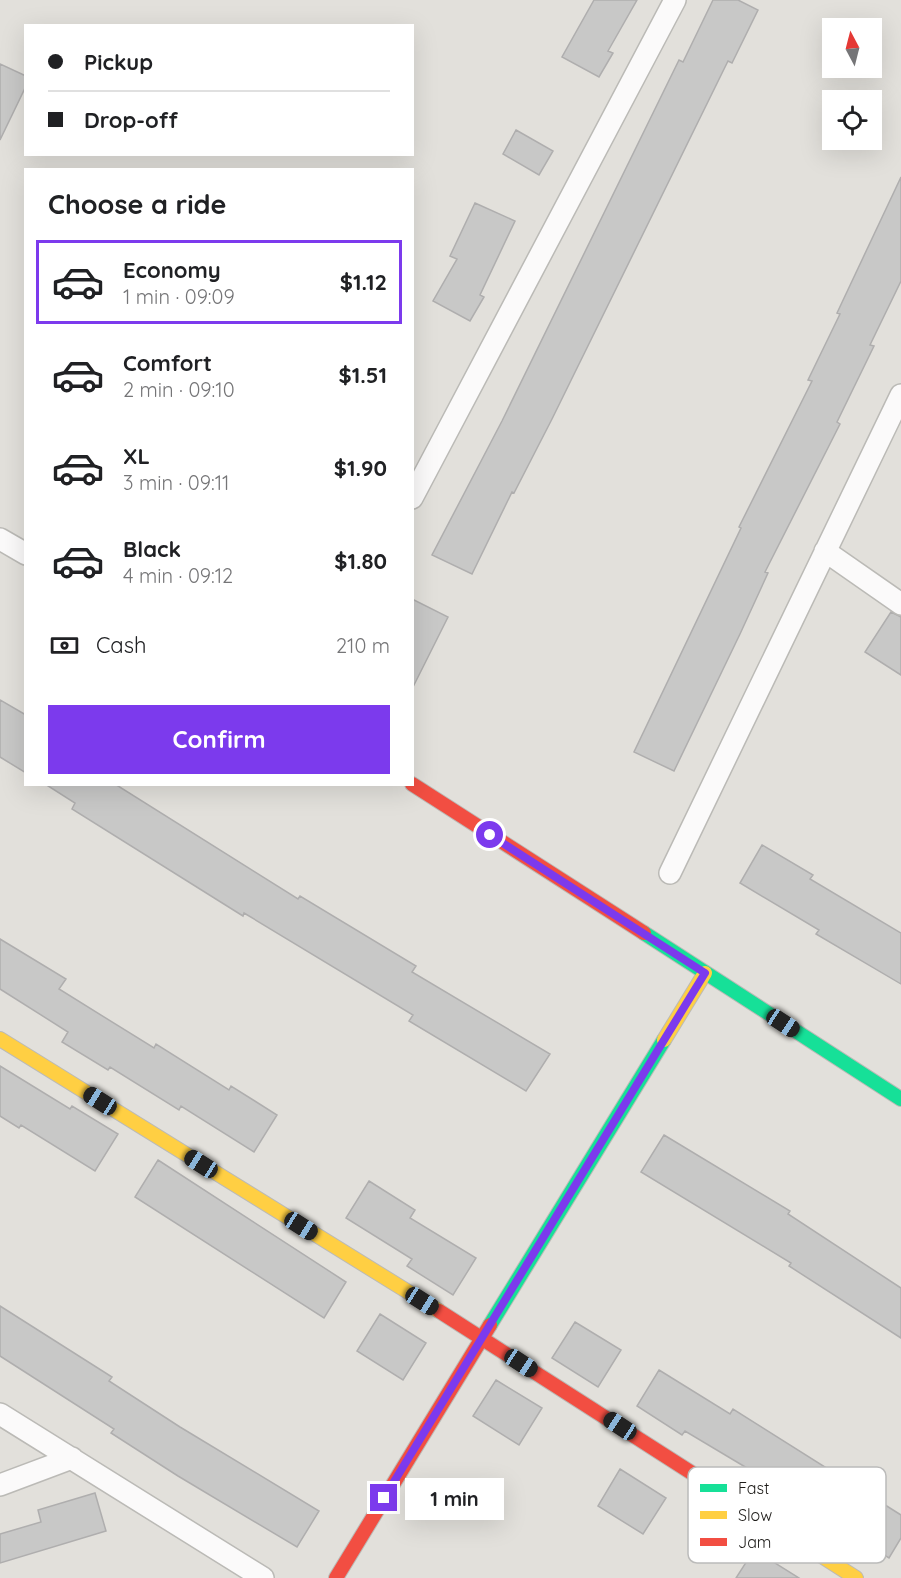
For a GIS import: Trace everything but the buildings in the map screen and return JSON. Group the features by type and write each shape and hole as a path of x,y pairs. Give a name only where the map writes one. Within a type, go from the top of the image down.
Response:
{"street":[{"path":"414,494 675,0"},
{"path":"670,873 901,395"},
{"path":"0,539 24,553"},
{"path":"825,551 901,604"},
{"path":"414,785 901,1099"},
{"path":"336,1578 705,973"},
{"path":"0,1039 482,1338 688,1470"},
{"path":"0,1414 263,1578"},
{"path":"0,1485 72,1458"},
{"path":"833,1563 856,1578"}],"traffic: fast":[{"path":"644,933 901,1099"},
{"path":"490,1325 664,1040"}],"traffic: slow":[{"path":"664,1040 705,973"},
{"path":"0,1039 439,1311"},
{"path":"833,1563 856,1578"}],"traffic: jam":[{"path":"414,785 644,933"},
{"path":"439,1311 688,1471"},
{"path":"336,1578 490,1325"}],"route":[{"path":"384,1498 705,973 490,835"}]}
